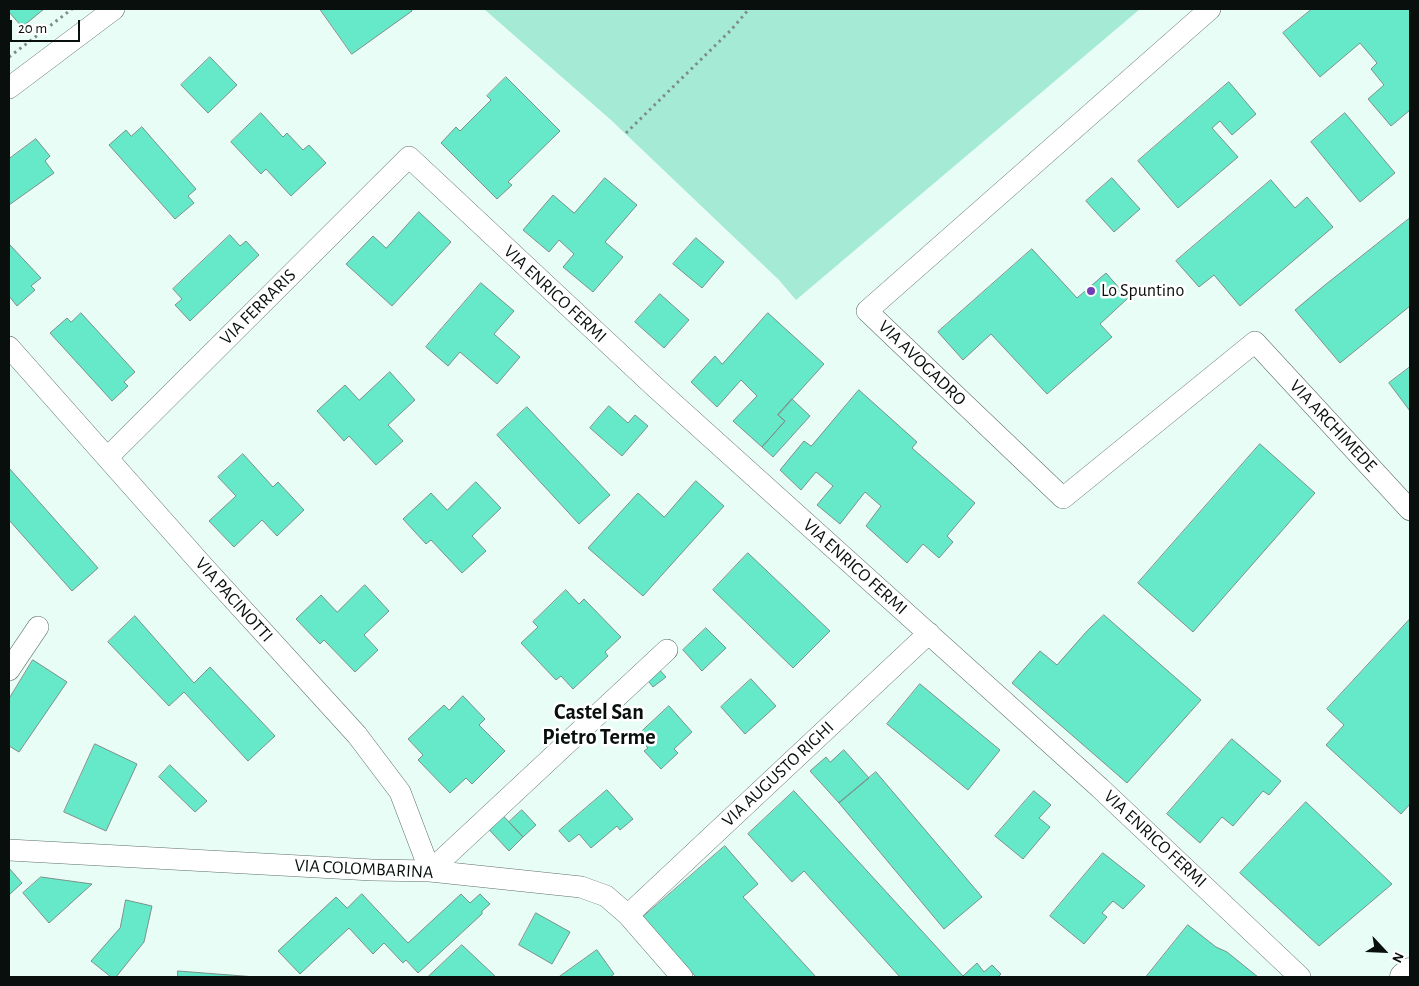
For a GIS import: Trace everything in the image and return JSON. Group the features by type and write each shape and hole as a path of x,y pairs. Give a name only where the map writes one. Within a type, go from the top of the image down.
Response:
{"main road":[{"path":"1404,977 1410,972"}],"street":[{"path":"9,88 114,9"},
{"name":"VIA AVOGADRO","path":"1210,9 867,311 1063,498 1255,342"},
{"name":"VIA FERRARIS","path":"108,457 409,157"},
{"name":"VIA ENRICO FERMI","path":"409,157 670,400 1167,850 1300,977"},
{"name":"VIA ARCHIMEDE","path":"1255,342 1410,510"},
{"name":"VIA PACINOTTI","path":"9,347 203,566 357,735 400,792 430,871"},
{"path":"9,670 38,627"},
{"name":"VIA AUGUSTO RIGHI","path":"628,915 928,633"},
{"path":"430,871 667,650"},
{"name":"VIA COLOMBARINA","path":"9,850 372,870 430,871 581,887 606,896 628,915 682,977"}],"path":[{"path":"9,57 72,9"},
{"path":"626,133 731,30 749,9"}],"green space":[{"path":"484,9 1140,9 796,300 779,280 611,120"}],"building":[{"path":"9,9 44,9 22,27 9,12"},
{"path":"320,9 411,9 412,11 352,54"},
{"path":"1312,9 1410,9 1410,110 1391,126 1368,99 1384,85 1371,69 1377,63 1360,43 1320,77 1283,33"},
{"path":"210,57 237,85 208,113 181,85"},
{"path":"506,77 560,131 508,182 512,185 497,199 441,143 456,127 460,131 491,100 487,96"},
{"path":"1229,82 1256,114 1232,135 1220,121 1212,128 1238,157 1178,208 1138,161"},
{"path":"261,113 283,137 287,133 303,150 309,145 326,163 291,196 266,169 261,174 231,142"},
{"path":"1345,113 1395,173 1360,202 1311,142"},
{"path":"142,127 196,189 188,196 194,203 175,219 109,145 126,130 131,136"},
{"path":"36,139 50,156 45,161 54,173 9,205 9,159"},
{"path":"605,178 637,205 605,242 623,257 593,292 563,267 574,254 559,240 549,252 523,230 553,195 574,213"},
{"path":"1112,178 1140,209 1114,232 1086,201"},
{"path":"1271,180 1295,208 1307,197 1333,227 1240,306 1214,275 1199,287 1176,261"},
{"path":"419,212 451,242 392,306 346,264 373,236 386,248"},
{"path":"1410,218 1410,306 1340,363 1295,310"},
{"path":"230,235 240,246 246,241 259,255 190,321 175,305 182,299 173,289"},
{"path":"696,238 724,262 702,288 673,264"},
{"path":"9,244 41,278 31,286 35,290 17,306 9,296"},
{"path":"1032,249 1077,298 1106,273 1128,298 1100,324 1112,337 1047,394 991,334 963,360 938,332"},
{"path":"481,283 514,311 494,334 520,357 497,384 460,352 448,366 426,347"},
{"path":"660,294 689,320 664,348 635,322"},
{"path":"81,313 135,372 124,382 128,386 112,401 50,333 67,318 71,322"},
{"path":"768,313 824,364 778,415 785,421 762,447 733,421 757,396 741,380 717,407 691,382 715,356 722,364"},
{"path":"1410,367 1410,411 1389,383"},
{"path":"390,372 415,400 388,425 403,441 376,465 349,436 344,441 317,411 345,385 359,400"},
{"path":"859,390 917,442 912,448 975,503 947,536 953,542 939,558 923,544 907,563 866,526 881,506 865,492 840,524 817,505 833,486 816,472 801,490 780,470 804,441 811,446"},
{"path":"792,399 810,416 773,457 762,447 785,421 778,415"},
{"path":"609,406 628,423 635,415 648,426 622,456 590,428"},
{"path":"527,407 610,495 579,524 497,435"},
{"path":"1260,444 1315,493 1193,632 1138,583"},
{"path":"243,454 273,487 278,482 304,510 277,536 262,520 234,547 209,521 236,496 218,477"},
{"path":"9,468 98,568 72,591 9,520"},
{"path":"696,481 724,506 643,596 588,548 638,493 664,517"},
{"path":"476,482 501,508 472,536 486,551 462,573 431,540 426,544 403,519 431,493 447,510"},
{"path":"748,553 830,631 793,668 713,590"},
{"path":"365,585 389,611 364,635 378,650 355,672 324,640 320,644 296,619 321,595 337,612"},
{"path":"566,590 579,604 584,599 621,637 605,652 608,656 573,689 561,676 556,680 521,643 538,627 533,622"},
{"path":"1104,615 1201,700 1127,783 1012,683 1040,651 1057,665"},
{"path":"135,616 194,683 210,667 275,736 248,761 184,692 169,706 108,642"},
{"path":"1410,619 1410,804 1401,814 1326,745 1344,725 1327,709"},
{"path":"706,628 726,648 702,671 683,650"},
{"path":"33,660 67,682 19,752 9,746 9,699"},
{"path":"657,667 666,677 653,687 645,677"},
{"path":"751,679 776,706 745,734 721,707"},
{"path":"920,684 1000,750 968,790 887,724"},
{"path":"463,696 485,719 479,725 505,751 472,784 466,778 450,793 418,760 423,755 408,739 444,705 449,710"},
{"path":"669,706 692,732 674,749 678,753 661,769 644,751 648,748 637,736"},
{"path":"1232,739 1281,781 1269,795 1263,791 1233,826 1222,817 1200,843 1167,814"},
{"path":"95,744 137,764 106,831 64,812"},
{"path":"844,750 869,778 839,803 810,771 826,757 830,762"},
{"path":"170,765 207,801 195,812 159,777"},
{"path":"876,772 982,897 944,929 839,803"},
{"path":"607,790 633,819 620,830 617,826 591,848 579,834 569,842 559,831"},
{"path":"794,791 963,976 977,963 984,972 992,965 1001,974 998,977 900,977 804,871 792,882 748,834"},
{"path":"1034,791 1051,805 1039,818 1050,827 1023,859 995,836"},
{"path":"1306,802 1392,884 1319,946 1240,873"},
{"path":"496,808 523,837 509,851 481,821"},
{"path":"522,810 536,825 523,837 509,822"},
{"path":"725,846 758,884 743,897 816,977 696,977 643,917"},
{"path":"1103,853 1145,886 1123,909 1113,901 1102,913 1107,917 1084,944 1050,916"},
{"path":"9,868 22,883 9,895"},
{"path":"41,877 92,884 49,923 23,893"},
{"path":"362,894 408,943 461,894 470,903 480,894 490,904 482,911 482,914 418,973 406,960 403,963 384,943 373,954 349,928 300,974 278,951 336,897 347,908"},
{"path":"126,900 152,906 144,942 116,977 111,977 91,961 120,928"},
{"path":"536,913 570,932 552,964 519,945"},
{"path":"1188,925 1216,947 1227,952 1258,977 1146,977"},
{"path":"462,945 496,977 428,977"},
{"path":"597,950 614,974 610,977 559,977"},
{"path":"178,971 256,977 178,977"}],"place":[{"name":"Lo Spuntino","path":"1091,291"}],"district":[{"name":"Castel San Pietro Terme","path":"599,724"}]}
